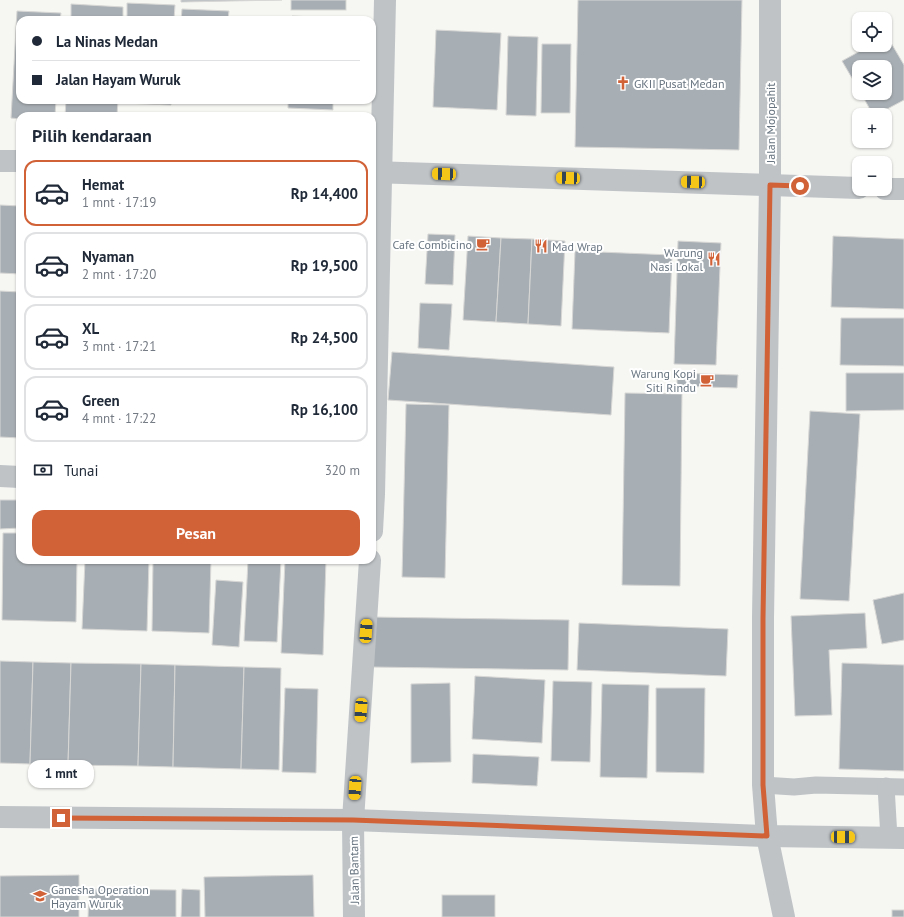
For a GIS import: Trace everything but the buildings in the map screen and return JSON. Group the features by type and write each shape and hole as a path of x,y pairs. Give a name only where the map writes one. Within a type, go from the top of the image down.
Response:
{"street":[{"path":"376,252 377,172 385,0"},
{"name":"Jalan Mojopahit","path":"770,0 770,185 763,618 763,785 767,836 784,917"},
{"path":"0,161 16,161"},
{"path":"377,172 852,188"},
{"path":"892,189 904,189"},
{"path":"0,476 16,477"},
{"name":"Jalan Bantam","path":"354,917 353,820 370,564"},
{"path":"0,817 353,820 767,836 896,838"}],"lane":[{"path":"763,785 794,787 816,785 904,787"},
{"path":"886,786 896,838"}],"place":[{"name":"GKII Pusat Medan","path":"623,83"},
{"name":"Cafe Combicino","path":"483,244"},
{"name":"Mad Wrap","path":"541,246"},
{"name":"Warung Nasi Lokal","path":"714,259"},
{"name":"Warung Kopi Siti Rindu","path":"707,380"},
{"name":"Ganesha Operation Hayam Wuruk","path":"40,896"}],"route":[{"path":"61,818 353,820 767,836 763,785 763,618 770,185 800,186"}]}
